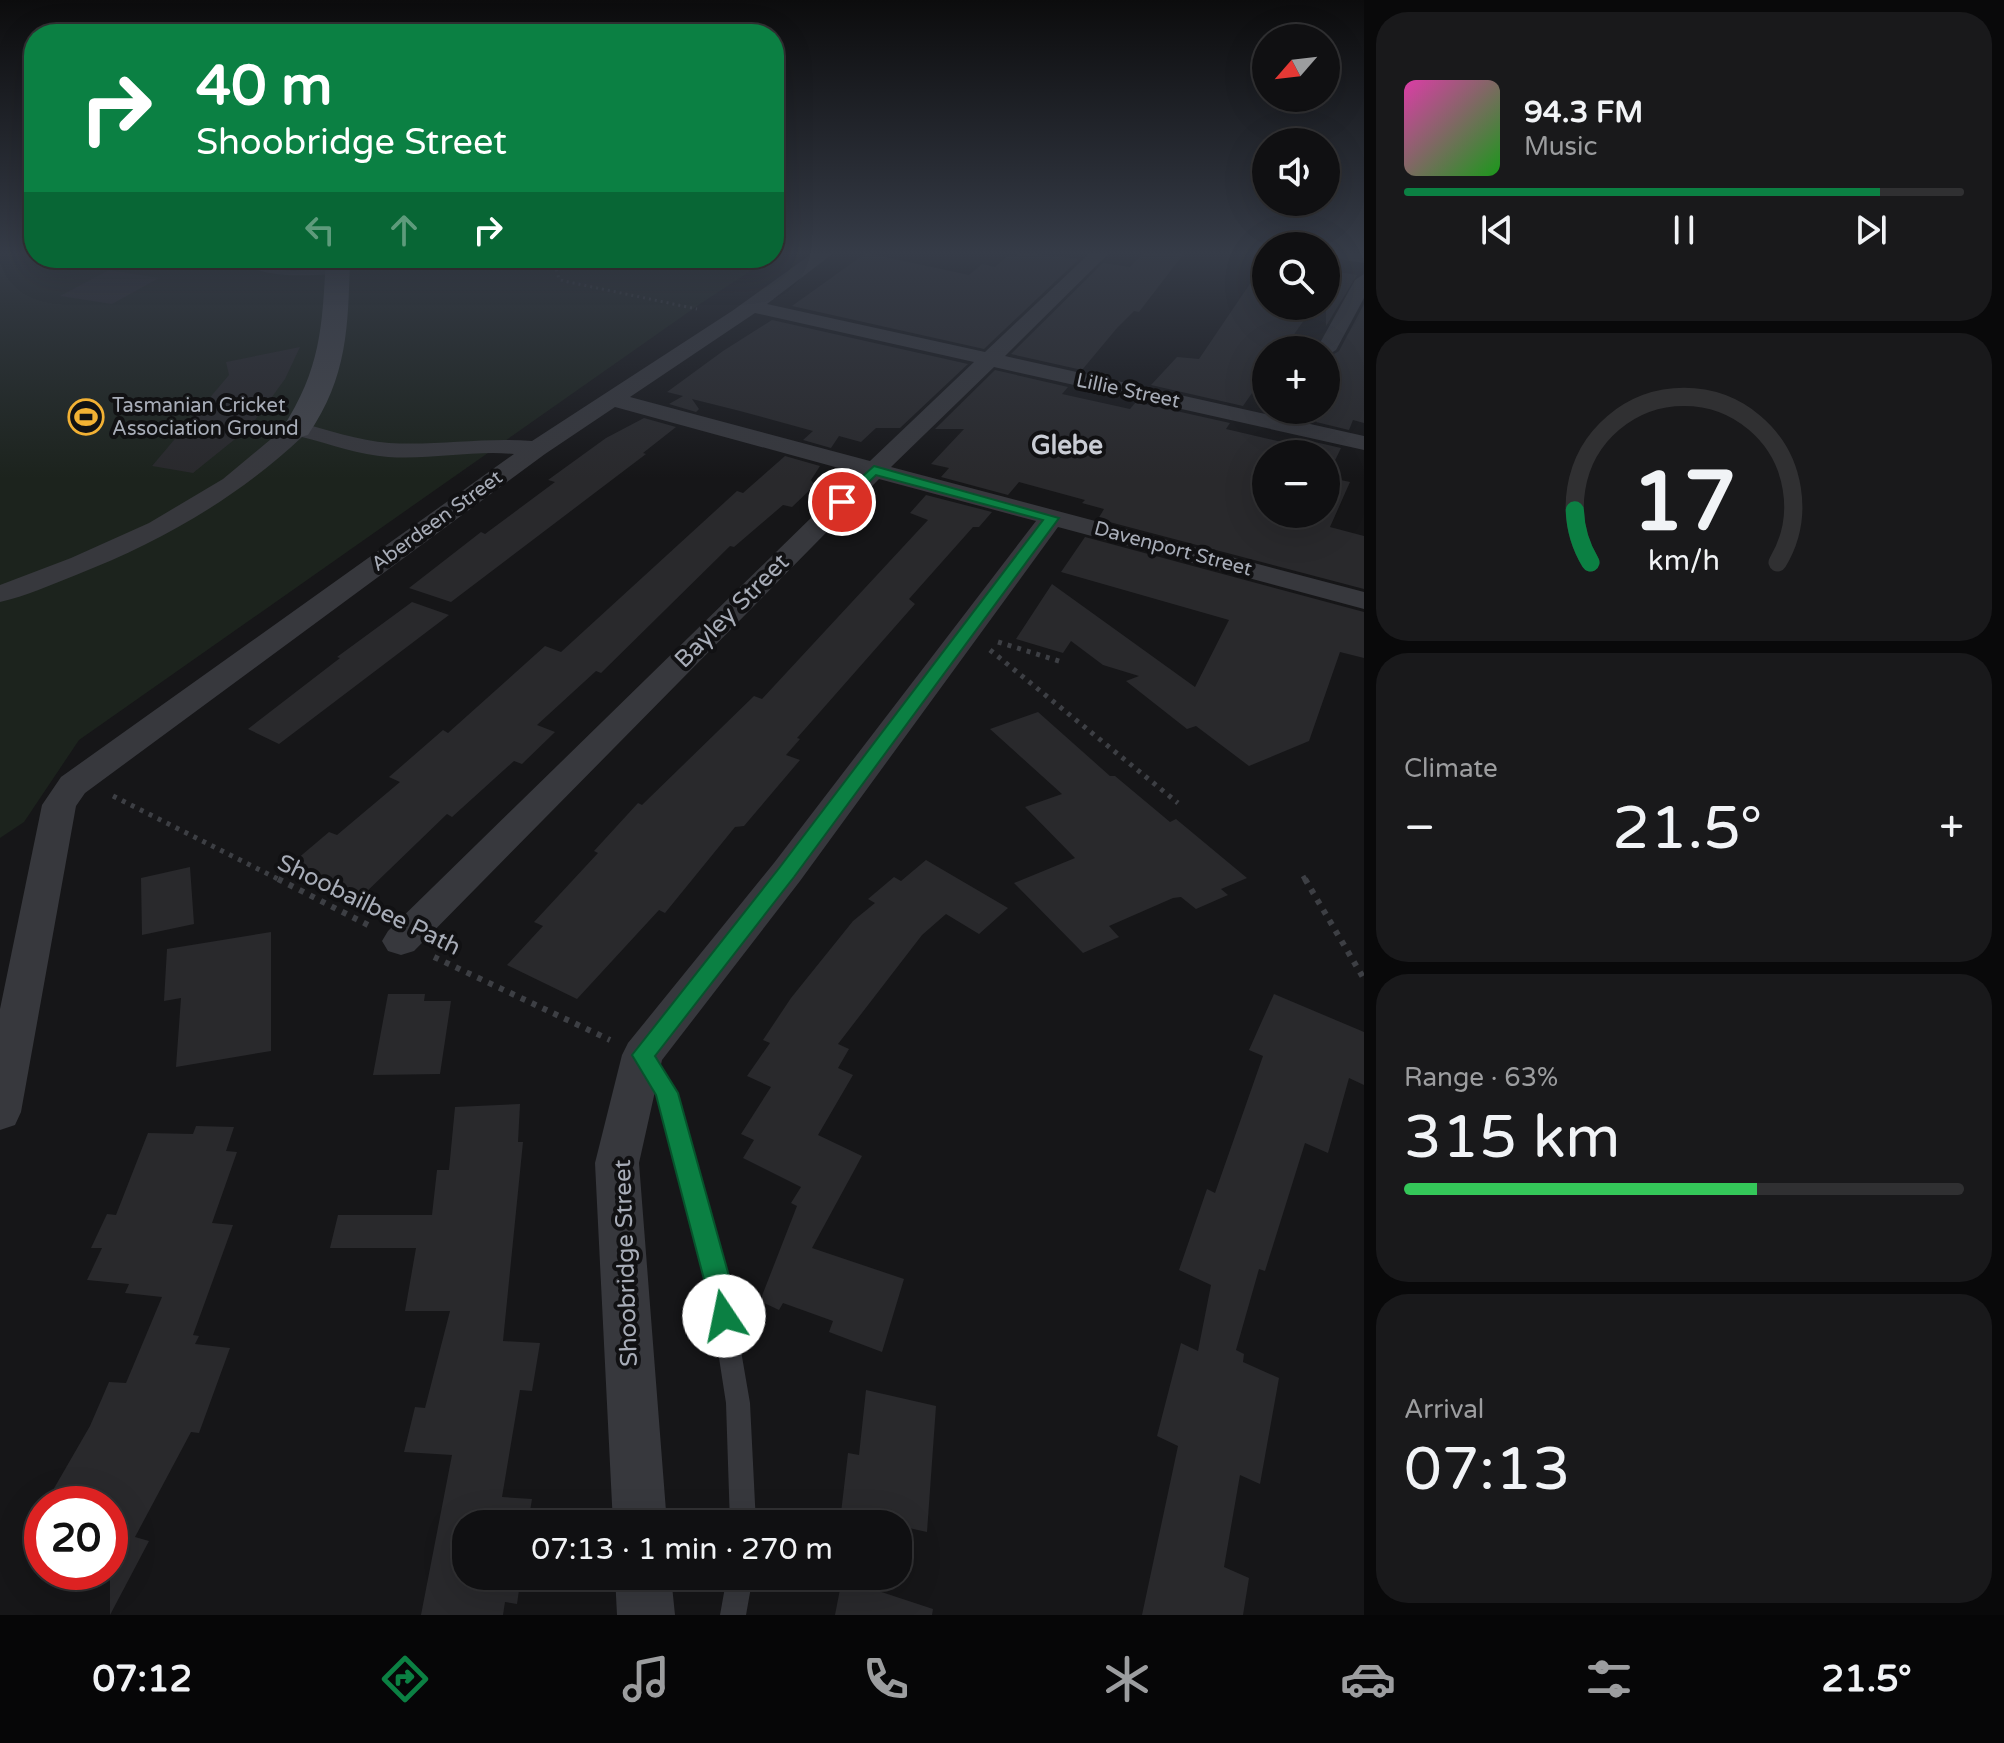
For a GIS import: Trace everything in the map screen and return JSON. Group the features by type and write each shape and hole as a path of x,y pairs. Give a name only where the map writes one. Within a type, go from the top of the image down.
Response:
{"street":[{"path":"0,594 120,548 158,529 271,456 297,429 317,399 329,372 335,327"},
{"name":"Aberdeen Street","path":"0,1112 59,805 73,785 537,449 719,327"},
{"name":"Lillie Street","path":"847,327 991,360 1252,411"},
{"name":"Bayley Street","path":"401,941 874,470 1024,327"},
{"name":"Davenport Street","path":"610,399 1364,601"},
{"name":"Lillie Street","path":"1307,424 1364,443"},
{"path":"297,429 385,450 420,452 493,445 537,449"},
{"name":"Shoobridge Street","path":"639,1510 617,1163 643,1055 787,872 1052,518"},
{"path":"644,1590 646,1615"}],"lane":[{"path":"643,1055 667,1093 719,1287 738,1403 742,1510"},
{"path":"733,1615 737,1590"}],"path":[{"path":"967,631 1062,662"},
{"path":"967,631 1178,803"},
{"name":"Shoobailbee Path","path":"93,769 115,800 401,941 643,1055"},
{"path":"1303,876 1364,979"}],"shaded area":[{"path":"0,327 667,327 79,740 24,822 0,838"}],"building":[{"path":"760,327 805,327 968,364 900,428 876,428 861,442 839,436 831,448 803,440 813,431 740,411 692,399 699,409 696,412 669,404 683,396 667,392"},
{"path":"887,327 1007,327 984,349"},
{"path":"1038,327 1118,327 1082,370 1011,354"},
{"path":"1220,327 1299,327 1293,336 1252,336 1252,393 1243,406 1151,385 1177,357 1199,359"},
{"path":"1352,327 1364,327 1364,423 1353,420 1349,430 1324,424 1340,424 1340,349"},
{"path":"300,347 285,379 250,427 193,473 152,466 229,375 226,362"},
{"path":"995,370 1068,387 1062,394 1130,409 1136,402 1230,423 1226,429 1273,440 1252,440 1252,528 1334,528 1364,536 1364,589 1098,519 1104,509 1082,503 1085,500 1019,482 1008,495 941,477 949,468 931,464 964,429 935,429"},
{"path":"644,418 676,427 643,453 646,454 451,602 409,588 481,532 485,534 555,482 548,480 606,438"},
{"path":"785,456 820,466 811,480 815,485 792,507 783,505 734,547 730,546 601,673 596,671 537,725 555,732 522,764 514,761 452,817 447,814 360,898 290,865 329,832 337,835 400,782 389,777 443,730 448,733 545,646 561,652 737,491 743,493"},
{"path":"1340,480 1350,482 1340,504"},
{"path":"926,495 992,512 979,527 973,527 909,599 915,604 797,738 800,739 786,755 800,760 744,826 735,827 665,913 659,910 577,999 507,965 543,926 534,922 598,853 594,851 638,803 642,805 754,696 762,699 928,520 910,513"},
{"path":"1085,537 1364,612 1364,658 1340,652 1309,741 1249,766 1196,726 1187,729 1126,681 1139,676 1103,665 1071,641 1063,653 1016,639 1052,584 1195,687 1229,620 1061,572"},
{"path":"412,602 449,615 279,744 248,729 340,658 337,657"},
{"path":"1038,712 1110,776 1115,776 1170,822 1176,819 1247,878 1221,889 1228,895 1196,909 1181,897 1173,898 1109,926 1119,937 1083,953 1014,883 1075,858 1025,807 1062,794 990,729"},
{"path":"926,860 1008,908 979,934 946,914 922,935 838,1044 849,1049 838,1068 853,1075 818,1135 862,1156 812,1248 904,1279 882,1352 829,1332 833,1321 783,1303 779,1310 760,1301 797,1206 791,1203 801,1187 743,1158 754,1140 741,1134 771,1087 747,1076 770,1043 763,1040 791,998 853,921 875,903 868,899 894,877 901,881"},
{"path":"190,867 194,924 142,935 141,878"},
{"path":"271,932 271,1051 176,1067 181,998 164,1001 167,949"},
{"path":"388,994 425,994 424,1001 451,1001 440,1074 373,1075"},
{"path":"1274,994 1364,1032 1364,1085 1349,1078 1328,1153 1305,1143 1265,1271 1259,1269 1236,1350 1244,1354 1243,1362 1279,1378 1260,1484 1240,1475 1224,1567 1249,1578 1243,1615 1142,1615 1178,1446 1157,1436 1181,1343 1198,1351 1211,1285 1179,1270 1207,1189 1215,1193 1263,1056 1249,1050"},
{"path":"520,1104 518,1142 523,1142 503,1341 540,1343 532,1391 520,1390 502,1497 532,1499 530,1510 452,1510 452,1590 519,1590 517,1604 505,1602 503,1615 421,1615 452,1455 404,1452 415,1407 425,1408 450,1311 405,1311 416,1248 330,1248 338,1215 432,1215 437,1170 449,1170 455,1107"},
{"path":"196,1126 234,1127 226,1151 237,1152 212,1223 233,1225 193,1335 199,1336 195,1344 230,1348 199,1433 191,1432 135,1537 149,1541 128,1581 128,1486 55,1486 90,1426 109,1382 126,1383 162,1297 125,1293 129,1284 87,1280 102,1248 91,1248 107,1214 116,1215 148,1133 193,1134"},
{"path":"866,1390 936,1406 927,1532 912,1529 912,1510 841,1510 848,1453 859,1455"},
{"path":"110,1590 123,1590 110,1615"},
{"path":"840,1590 875,1590 933,1609 932,1615 835,1615"}],"place":[{"name":"Tasmanian Cricket Association Ground","path":"86,417"}],"district":[{"name":"Glebe","path":"1067,445"}],"route":[{"path":"724,1316 667,1093 643,1055 787,872 1052,518 874,470 842,502"}]}
